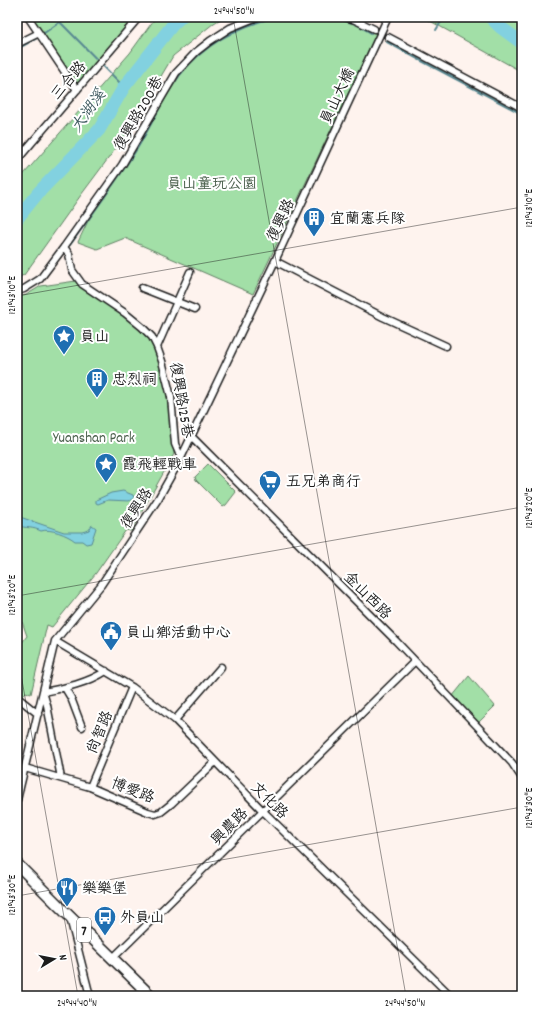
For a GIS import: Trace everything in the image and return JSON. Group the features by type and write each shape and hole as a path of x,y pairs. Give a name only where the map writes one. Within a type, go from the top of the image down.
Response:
{"main road":[{"name":"7","path":"17,864 151,996"}],"street":[{"path":"28,17 77,90"},
{"name":"三合路","path":"17,160 139,17"},
{"name":"復興路200巷","path":"17,291 24,289 40,279 64,247 122,165 176,73 196,52 210,41 230,28 257,17"},
{"path":"345,17 374,29"},
{"name":"員山大橋","path":"310,186 387,19"},
{"path":"17,44 39,33"},
{"path":"388,37 522,108"},
{"name":"復興路","path":"17,800 55,641 101,585 158,499 181,458 310,186"},
{"name":"復興路125巷","path":"64,247 69,254 72,270 82,284 125,313 152,337 162,361 171,397 175,444 181,458"},
{"path":"275,261 383,317 446,346"},
{"path":"157,347 190,272"},
{"path":"142,288 195,308"},
{"name":"金山西路","path":"191,436 309,553 478,726 512,763 522,778"},
{"name":"文化路","path":"55,641 132,686 175,720 263,812 451,996"},
{"name":"興農路","path":"113,958 414,662"},
{"path":"175,720 221,667"},
{"path":"61,778 47,705 43,692 65,688 99,676 106,671"},
{"name":"尚智路","path":"90,788 132,686"},
{"path":"65,688 71,698 82,728"},
{"path":"17,697 38,714"},
{"name":"博愛路","path":"25,768 90,788 155,814 161,812 171,804 215,762"},
{"path":"70,917 90,996"}],"green space":[{"path":"31,17 122,17 128,24 77,89"},
{"path":"156,17 224,17 214,23 173,56 128,132 24,275 17,278 17,182 130,53"},
{"name":"員山童玩公園","path":"258,17 353,17 379,28 253,294 125,238 97,249 78,242 88,221 184,69 207,46 233,28"},
{"path":"423,17 522,17 522,72"},
{"name":"Yuanshan Park","path":"76,281 140,328 156,349 165,379 174,454 131,531 126,530 96,573 52,627 47,625 31,694 26,692 22,696 17,692 17,649 27,636 17,611 17,297 26,295 41,286"},
{"path":"208,464 236,492 223,507 196,480 195,477"},
{"path":"469,676 495,706 478,723 452,697"}],"water":[{"path":"123,491 133,495 134,498 129,501 108,500 98,504 96,503 96,500 111,493"},
{"path":"17,516 64,532 82,532 89,530 92,525 96,528 91,543 86,544 82,541 75,541 64,534 54,531 41,531 17,526"}],"waterway":[{"path":"57,17 60,22 124,87"},
{"name":"大湖溪","path":"17,219 38,193 99,130 124,87 174,23 181,17"},
{"path":"70,245 130,160 172,86 192,61 217,41 231,33 260,21 276,17"},
{"path":"333,17 356,24 371,33"},
{"path":"436,30 444,17"},
{"path":"490,17 500,27 522,43"},
{"path":"17,49 37,38 60,22"},
{"path":"387,42 522,114"}],"place":[{"name":"宜蘭憲兵隊","path":"314,238"},
{"name":"員山","path":"64,356"},
{"name":"忠烈祠","path":"97,398"},
{"name":"霞飛輕戰車","path":"106,484"},
{"name":"五兄弟商行","path":"270,500"},
{"name":"員山鄉活動中心","path":"111,652"},
{"name":"樂樂堡","path":"67,908"},
{"name":"外員山","path":"105,936"}]}
